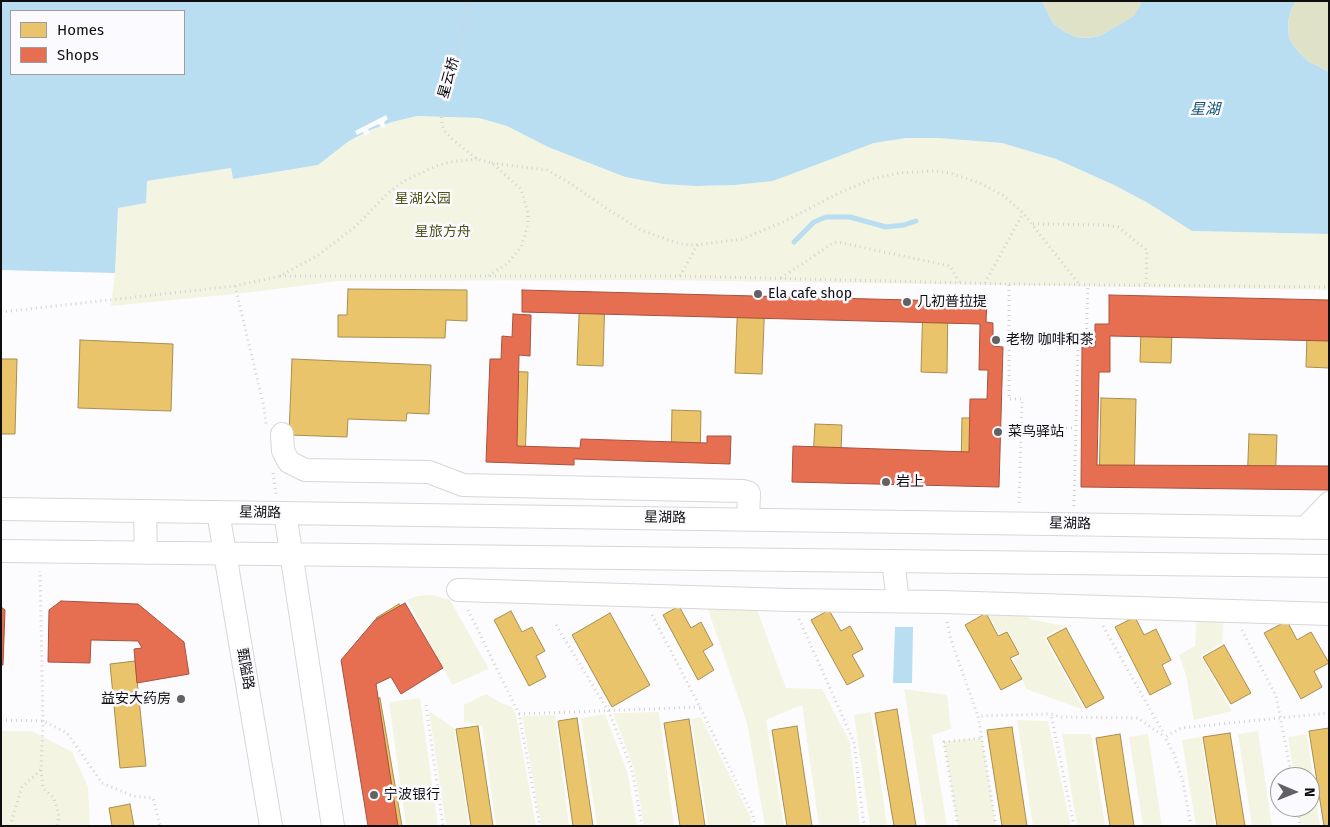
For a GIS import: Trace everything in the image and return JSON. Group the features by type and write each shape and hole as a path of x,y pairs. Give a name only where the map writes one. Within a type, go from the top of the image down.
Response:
{"street":[{"path":"274,430 289,462 305,470 429,472 463,486 743,491 748,493 748,520"},
{"path":"1304,528 1329,503"},
{"path":"280,506 291,554 333,826"},
{"name":"星湖路","path":"1,509 218,512 280,506 748,520 1329,528"},
{"path":"145,511 146,553"},
{"name":"甄隘路","path":"218,512 271,826"},
{"path":"1,551 1329,566"},
{"path":"893,561 898,601"},
{"path":"458,590 1329,614"}],"path":[{"name":"星云桥","path":"464,1 467,10 466,17 441,106 441,116 444,130 477,159"},
{"path":"280,276 317,256 356,226 386,194 404,181 436,166 450,162 477,159 492,163 547,170 641,230 680,244 742,239 783,222 841,192 872,179 899,173 934,171 980,183 1004,196 1033,224 1079,284"},
{"path":"487,277 507,264 521,247 528,224 528,213 521,190 492,163"},
{"path":"985,283 1023,213"},
{"path":"1033,224 1105,225 1118,227 1146,250 1146,285"},
{"path":"781,278 837,242 950,266 959,282"},
{"path":"680,276 698,244"},
{"path":"1,312 235,286 280,276 680,276 1009,284 1329,287"},
{"path":"1009,284 1009,399 1022,399 1019,524"},
{"path":"1074,513 1078,344 1086,344 1088,284"},
{"path":"235,286 264,407 274,430"},
{"path":"1021,427 1076,428"},
{"path":"272,465 280,506"},
{"path":"40,551 43,722 40,770 43,788 54,798 57,807 59,816 57,826"},
{"path":"458,590 519,714 540,826"},
{"path":"790,600 854,742 864,826"},
{"path":"1092,607 1174,754 1183,782 1191,826"},
{"path":"651,612 753,816 755,826"},
{"path":"1233,612 1276,696 1290,767"},
{"path":"556,625 609,712 632,769 642,826"},
{"path":"950,640 978,716 996,826"},
{"path":"426,704 443,826"},
{"path":"519,714 700,707"},
{"path":"1165,737 1181,728 1329,712"},
{"path":"978,716 1050,714 1062,717 1138,718 1165,737"},
{"path":"1050,714 1074,826"},
{"path":"1,720 43,722 67,733 102,783 134,796 153,798 160,826"},
{"path":"958,826 944,742 982,738"},
{"path":"10,826 22,788 40,770"}],"green space":[{"path":"1042,1 1141,1 1141,4 1135,16 1100,36 1087,38 1076,37 1053,23"},
{"path":"1296,1 1329,1 1329,72 1308,61 1289,39 1288,22"},
{"name":"星湖公园","path":"417,116 479,118 507,126 548,147 625,177 663,184 696,186 735,185 773,181 874,143 906,138 937,138 1002,143 1056,159 1114,185 1148,203 1192,231 1329,234 1329,290 654,280 338,281 245,293 111,306 115,273 118,208 145,203 147,181 231,168 233,179 318,165 349,141 370,130"},
{"path":"432,595 450,600 489,669 452,685 407,600 417,596"},
{"path":"706,604 757,610 786,688 822,689 850,742 860,826 819,826 802,705 766,720 784,826 765,826 747,723"},
{"path":"1026,607 1029,619 1065,626 1044,637 1084,710 1026,689 1013,659 1020,655 1008,631 999,634 987,613"},
{"path":"1197,612 1224,615 1222,643 1201,656 1232,711 1194,720 1186,675 1179,655 1195,646"},
{"path":"904,689 947,695 951,729 932,735 947,826 926,826"},
{"path":"486,694 512,707 516,714 536,826 496,826 482,726 464,722 464,705"},
{"path":"420,698 438,826 406,826 389,702"},
{"path":"429,711 454,728 469,826 446,826"},
{"path":"659,712 674,826 644,826 634,769 613,713"},
{"path":"871,712 887,826 870,826 854,715"},
{"path":"605,714 627,771 637,826 597,826 581,718"},
{"path":"555,715 569,826 541,826 522,716"},
{"path":"701,717 750,816 752,826 708,826 691,719"},
{"path":"1017,720 1048,721 1071,826 1033,826"},
{"path":"1,731 32,731 72,752 88,787 90,826 1,826"},
{"path":"1258,731 1272,826 1252,826 1238,734"},
{"path":"1062,734 1091,734 1105,826 1077,826"},
{"path":"1148,734 1162,826 1143,826 1129,737"},
{"path":"1307,734 1312,767 1292,767 1288,737"},
{"path":"1201,737 1215,826 1196,826 1182,740"},
{"path":"982,738 996,826 958,826 944,742"},
{"path":"1300,817 1319,817 1320,826 1301,826"}],"water":[{"name":"星湖","path":"1,1 1042,1 1053,23 1076,37 1087,38 1100,36 1134,16 1141,1 1296,1 1288,22 1289,39 1308,61 1329,72 1329,234 1192,231 1148,203 1114,185 1056,159 1002,143 937,138 906,138 874,143 773,181 735,185 696,186 663,184 625,177 548,147 507,126 479,118 417,116 370,130 349,141 318,165 233,179 231,168 147,181 146,203 118,208 115,273 1,270"},
{"path":"895,627 913,627 912,683 893,683"}],"pier":[{"path":"386,115 388,119 384,122 386,127 382,128 379,124 368,129 370,133 365,136 363,132 357,135 355,131"}],"building: Homes":[{"path":"348,289 467,290 467,321 446,320 445,338 338,337 338,315 347,315"},
{"path":"580,292 605,293 603,366 577,365"},
{"path":"738,296 765,297 762,374 735,373"},
{"path":"1142,297 1173,298 1171,363 1140,362"},
{"path":"923,301 948,301 947,373 921,372"},
{"path":"1308,301 1329,302 1329,368 1306,367"},
{"path":"80,340 173,344 171,411 78,408"},
{"path":"1,359 17,359 15,434 1,434"},
{"path":"292,359 431,365 429,414 407,413 406,421 348,419 347,437 289,435"},
{"path":"495,371 528,372 525,462 493,461"},
{"path":"1101,398 1136,399 1134,486 1099,485"},
{"path":"672,410 701,411 700,461 671,460"},
{"path":"962,418 990,418 989,470 961,470"},
{"path":"815,424 842,425 840,477 812,475"},
{"path":"1249,434 1277,435 1275,487 1247,485"},
{"path":"399,604 428,653 406,667 376,618"},
{"path":"679,606 691,628 701,622 713,645 703,651 714,670 698,680 663,615"},
{"path":"829,610 841,631 850,626 863,649 852,655 864,676 847,685 811,620"},
{"path":"511,611 522,632 532,627 545,651 536,656 546,677 529,686 494,620"},
{"path":"610,613 650,685 612,707 572,635"},
{"path":"986,613 998,636 1007,632 1019,654 1010,658 1022,679 1001,690 965,625"},
{"path":"1135,617 1144,635 1156,629 1171,660 1162,665 1171,684 1150,695 1115,627"},
{"path":"1287,621 1297,640 1311,632 1329,663 1314,671 1322,687 1301,699 1264,633"},
{"path":"1066,628 1104,698 1086,708 1047,638"},
{"path":"1224,645 1251,693 1231,704 1203,657"},
{"path":"135,661 146,766 120,768 110,664"},
{"path":"380,698 402,826 371,826 350,703"},
{"path":"897,709 916,826 894,826 875,713"},
{"path":"577,718 593,826 573,826 558,721"},
{"path":"689,719 705,826 680,826 664,723"},
{"path":"478,726 493,826 471,826 456,729"},
{"path":"797,726 812,826 787,826 772,730"},
{"path":"1012,727 1027,826 1002,826 987,730"},
{"path":"1329,728 1329,826 1324,826 1320,801 1320,767 1315,767 1309,731"},
{"path":"1230,733 1245,826 1217,826 1203,737"},
{"path":"1120,734 1134,826 1110,826 1096,738"},
{"path":"130,804 134,826 112,826 109,808"}],"building: Shops":[{"path":"522,290 987,302 986,322 993,323 993,346 1003,347 999,487 792,482 793,446 969,452 970,399 987,399 988,370 979,370 980,324 522,312"},
{"path":"1109,295 1329,300 1329,341 1110,336 1110,372 1099,372 1097,465 1329,466 1329,490 1081,487 1082,346 1095,347 1095,324 1109,324"},
{"path":"513,314 531,315 530,356 519,355 517,446 580,448 581,439 707,443 707,436 731,436 730,464 574,459 574,465 486,462 490,359 501,359 502,336 512,337"},
{"path":"61,601 138,604 184,642 189,674 137,683 134,649 142,648 138,641 91,640 90,663 48,662 49,610"},
{"path":"405,603 443,668 401,694 391,677 376,684 398,826 368,826 341,660 375,620"},
{"path":"1,607 5,610 3,665 1,665"}],"waterway":[{"path":"794,242 814,222 826,217 850,217 886,227 904,225 916,221"}],"place":[{"name":"Ela cafe shop","path":"758,294"},
{"name":"几初普拉提","path":"907,302"},
{"name":"老物 咖啡和茶","path":"996,340"},
{"name":"菜鸟驿站","path":"998,432"},
{"name":"岩上","path":"886,482"},
{"name":"益安大药房","path":"181,699"},
{"name":"宁波银行","path":"374,795"}],"park label":[{"name":"星旅方舟","path":"443,232"}]}
